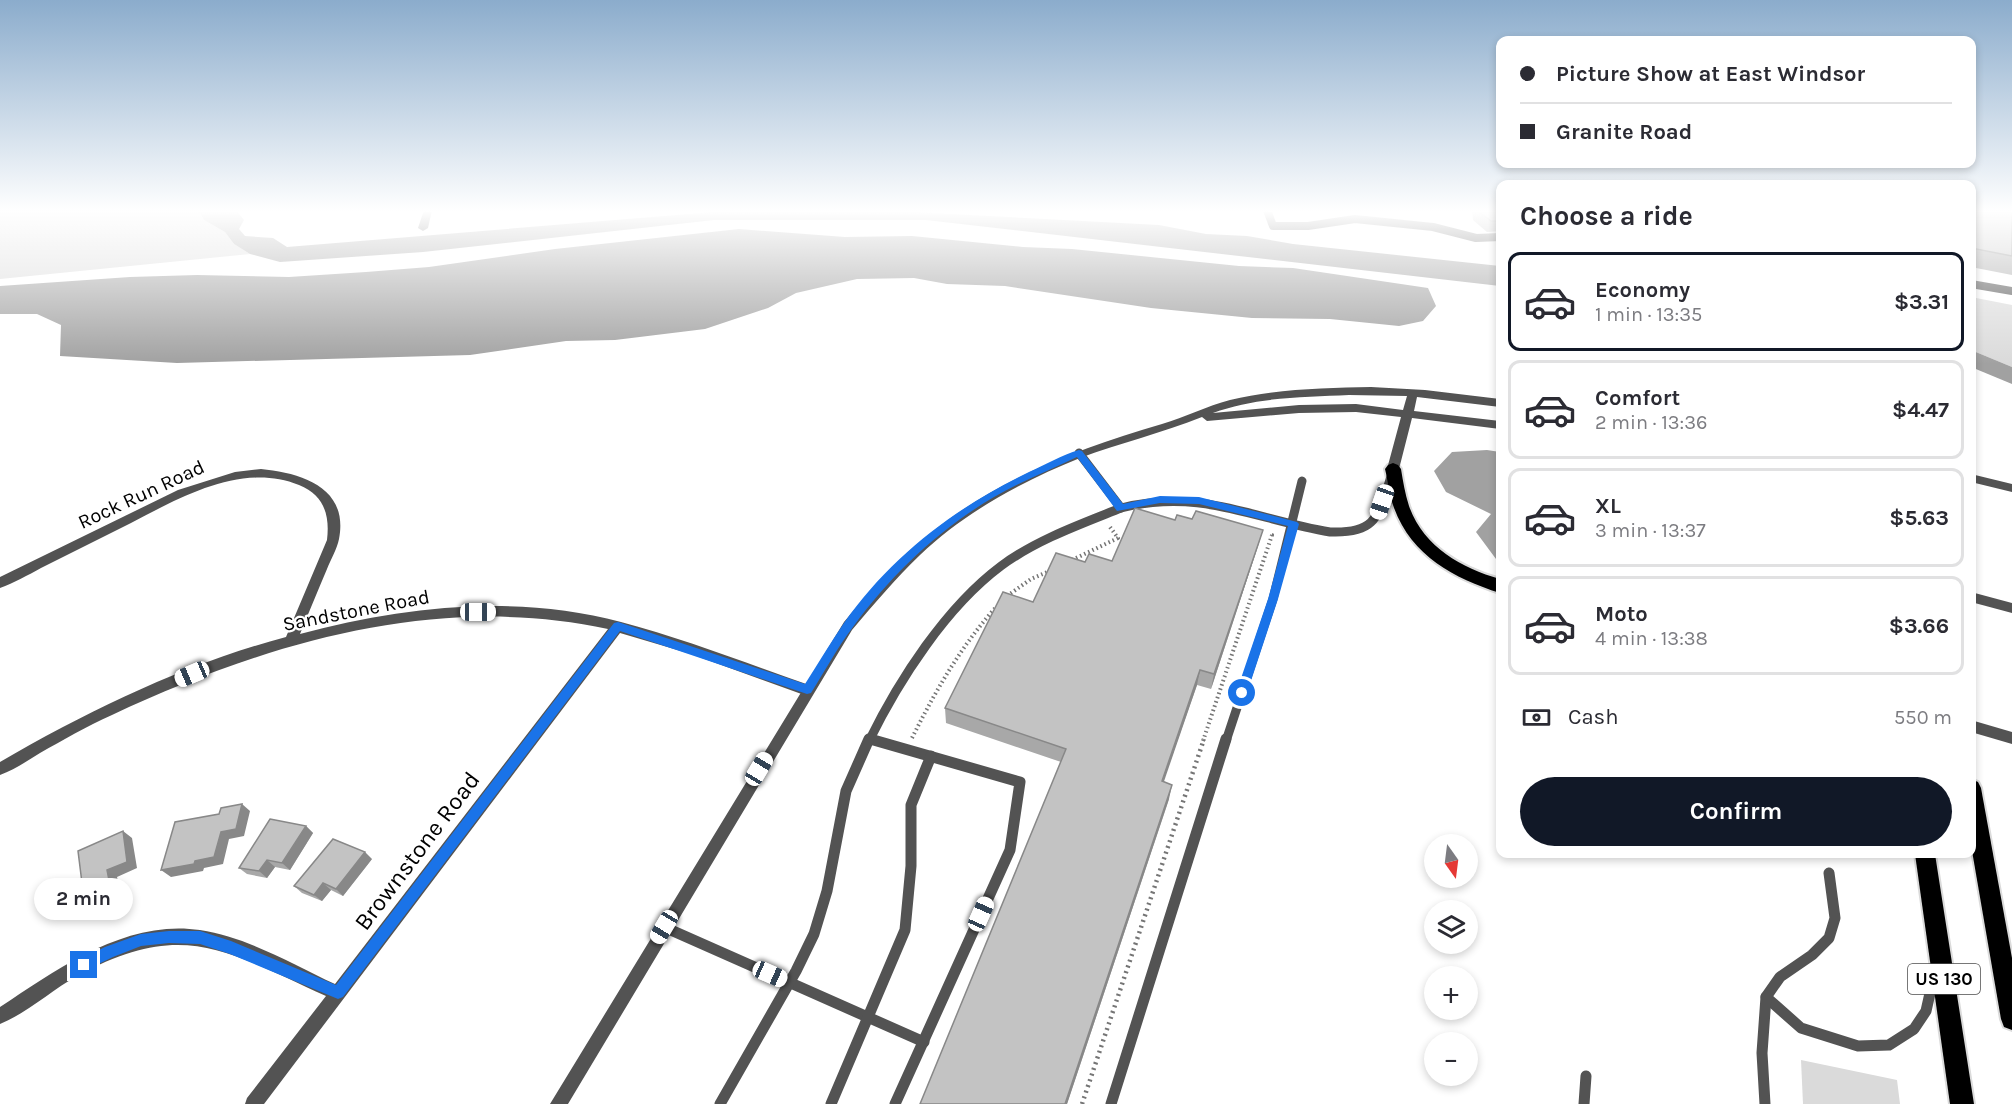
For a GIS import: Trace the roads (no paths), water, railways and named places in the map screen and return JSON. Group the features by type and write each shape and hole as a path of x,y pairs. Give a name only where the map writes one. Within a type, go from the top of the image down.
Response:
{"highway":[{"path":"1393,469 1401,507 1409,524 1437,558 1454,570 1496,585"},
{"name":"US 130","path":"1976,816 2012,1019"},
{"name":"US 130","path":"1926,858 1962,1104"}],"street":[{"path":"558,1104 807,690 848,626 874,592 899,565 964,511 993,494 1079,453 1191,419 1238,401 1306,394 1413,393 1496,403"},
{"path":"1393,469 1413,393"},
{"path":"1191,419 1299,409 1356,408 1496,424"},
{"name":"Rock Run Road","path":"0,583 186,491 236,476 283,475 317,488 333,509 335,525 333,540 291,641"},
{"path":"1976,479 2012,488"},
{"path":"1976,598 2012,608"},
{"name":"Sandstone Road","path":"0,769 106,711 192,674 291,641 377,622 460,612 535,613 618,626 807,690"},
{"name":"Brownstone Road","path":"253,1104 618,626"},
{"path":"1976,727 2012,738"},
{"path":"0,1016 64,975 110,951 141,940 169,937 200,938 231,947 338,993"}],"lane":[{"path":"1976,285 2012,291"},
{"path":"1079,453 1121,508"},
{"path":"720,1104 789,982 817,927 828,892 834,837 847,790 869,739 923,654 951,615 984,579 1025,552 1121,508 1160,500 1199,501 1337,533 1362,530 1376,518 1393,469"},
{"path":"1111,1104 1208,793 1273,599 1294,524 1302,481"},
{"path":"869,739 1020,782 1010,850 895,1104"},
{"path":"831,1104 905,930 911,866 911,805 931,756"},
{"path":"1765,1104 1762,1053 1766,996 1780,977 1812,955 1829,938 1835,918 1829,873"},
{"path":"664,927 924,1042"},
{"path":"1766,996 1802,1028 1858,1046 1888,1045 1914,1029 1926,1011 1940,951"},
{"path":"1584,1104 1586,1076"}]}
